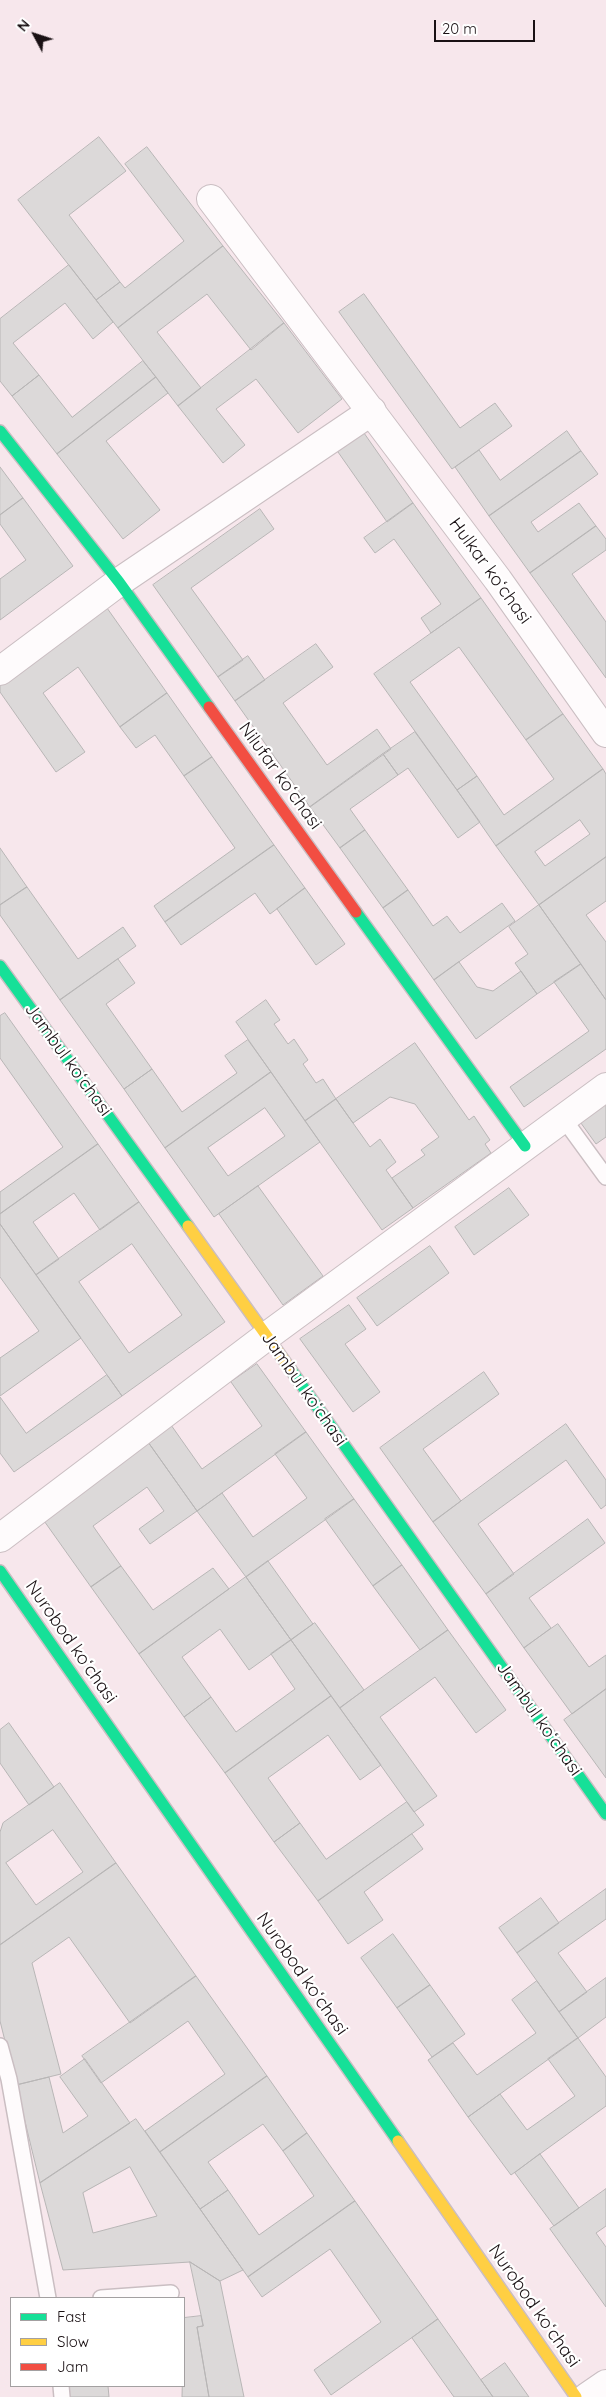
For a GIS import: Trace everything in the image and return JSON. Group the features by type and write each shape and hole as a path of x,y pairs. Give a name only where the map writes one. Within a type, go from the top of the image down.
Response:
{"street":[{"name":"Hulkar koʻchasi","path":"212,199 498,580 606,733"},
{"path":"0,671 119,582 372,411"},
{"name":"Nilufar koʻchasi","path":"0,432 119,582 525,1146"},
{"name":"Jambul koʻchasi","path":"0,966 606,1814"},
{"path":"0,1538 266,1336 606,1087"},
{"name":"Nurobod koʻchasi","path":"0,1571 576,2397"},
{"path":"587,2397 606,2384"}],"lane":[{"path":"562,1118 606,1176"},
{"path":"0,2046 4,2078 48,2297"},
{"path":"115,2297 171,2293"}],"building":[{"path":"99,137 126,171 69,215 120,282 96,300 18,200"},
{"path":"147,147 223,246 118,328 96,300 120,282 125,288 184,241 125,164"},
{"path":"223,246 284,323 251,350 207,294 157,332 201,388 178,406 118,328"},
{"path":"69,265 113,322 93,339 65,303 13,343 39,375 12,396 0,381 0,319"},
{"path":"364,294 460,428 495,403 512,426 452,469 339,312"},
{"path":"284,323 342,399 298,433 256,379 216,409 245,445 223,463 178,406"},
{"path":"143,361 156,377 57,454 12,396 39,375 72,417"},
{"path":"156,377 168,393 106,441 160,510 123,539 57,454"},
{"path":"567,431 581,451 489,516 455,467 479,450 500,480"},
{"path":"364,433 413,503 387,522 338,452"},
{"path":"581,451 598,474 531,522 538,532 579,503 596,526 530,573 489,516"},
{"path":"0,467 23,498 0,515"},
{"path":"23,498 73,566 0,620 0,579 26,560 0,524 0,515"},
{"path":"413,503 481,598 431,633 421,618 441,604 394,539 375,553 364,538"},
{"path":"260,509 274,529 191,588 243,660 218,677 153,585"},
{"path":"596,526 606,539 606,550 572,574 606,622 606,678 530,573"},
{"path":"481,598 563,714 526,740 459,647 410,682 477,776 457,790 374,674"},
{"path":"107,608 167,693 120,727 78,667 43,693 85,752 56,772 0,692 0,684"},
{"path":"316,644 333,667 283,703 327,765 377,729 391,749 310,807 235,701"},
{"path":"248,656 265,680 235,701 218,677"},
{"path":"167,693 212,757 184,776 155,735 136,748 120,727"},
{"path":"563,714 603,769 496,846 457,790 477,776 504,815 554,779 526,740"},
{"path":"415,732 480,822 458,838 408,768 398,775 383,754"},
{"path":"383,754 398,775 350,809 365,830 340,848 310,807"},
{"path":"212,757 274,845 165,922 154,906 235,848 184,776"},
{"path":"603,769 606,774 606,857 539,905 496,846","holes":["580,820 590,834 545,866 535,852"]},
{"path":"365,830 408,890 383,908 340,848"},
{"path":"274,845 305,888 270,914 255,893 181,945 165,922"},
{"path":"0,848 27,887 0,905"},
{"path":"606,857 606,901 586,915 606,942 606,1000 539,905"},
{"path":"27,887 78,959 123,927 136,946 60,1000 0,915 0,905"},
{"path":"305,888 345,944 316,965 277,909"},
{"path":"408,890 433,926 447,916 460,933 502,903 515,921 434,980 383,908"},
{"path":"539,905 581,964 537,994 515,963 528,954 509,927"},
{"path":"118,959 135,983 106,1004 152,1069 124,1089 60,1000"},
{"path":"459,962 477,987 493,991 521,971 537,994 476,1039 434,980"},
{"path":"581,964 606,1000 606,1049 524,1107 510,1087 589,1031 554,982"},
{"path":"266,1000 280,1020 274,1024 288,1044 294,1039 308,1060 303,1064 316,1083 323,1079 336,1099 305,1121 236,1022"},
{"path":"5,1013 98,1144 0,1214 0,1192 63,1147 0,1058 0,1016"},
{"path":"248,1040 271,1072 165,1148 124,1089 152,1069 182,1112 237,1073 225,1056"},
{"path":"415,1043 469,1120 474,1116 490,1140 485,1144 491,1153 413,1208 392,1178 425,1155 421,1150 439,1137 415,1104 390,1097 353,1123 336,1099"},
{"path":"271,1072 320,1142 214,1217 165,1148","holes":["265,1108 285,1136 228,1176 208,1148"]},
{"path":"336,1099 370,1147 380,1139 396,1162 386,1170 413,1208 382,1230 305,1121"},
{"path":"606,1099 606,1137 596,1144 578,1119"},
{"path":"98,1144 139,1202 100,1230 74,1193 33,1222 59,1259 36,1275 0,1224 0,1214"},
{"path":"258,1186 323,1276 283,1305 219,1214"},
{"path":"509,1188 529,1215 474,1255 455,1227"},
{"path":"139,1202 225,1322 122,1396 36,1275","holes":["132,1244 182,1315 129,1353 79,1282"]},
{"path":"0,1224 81,1338 0,1396 0,1358 39,1331 0,1277"},
{"path":"430,1246 449,1273 377,1326 357,1298"},
{"path":"349,1305 366,1329 345,1344 380,1392 353,1412 300,1339"},
{"path":"257,1364 306,1432 197,1511 148,1442 171,1425 202,1469 262,1426 231,1382"},
{"path":"484,1372 499,1394 423,1449 461,1501 433,1522 380,1448"},
{"path":"107,1375 122,1396 14,1472 0,1453 0,1397 26,1433"},
{"path":"566,1424 606,1480 606,1505 601,1509 566,1460 478,1524 514,1574 486,1594 433,1522"},
{"path":"306,1432 354,1499 246,1577 197,1511 222,1493 253,1537 307,1498 275,1454"},
{"path":"148,1442 197,1511 150,1544 139,1529 164,1511 147,1487 93,1526 121,1566 91,1587 42,1518"},
{"path":"354,1499 402,1565 373,1586 325,1519"},
{"path":"588,1519 605,1543 529,1598 551,1628 524,1648 486,1594"},
{"path":"268,1561 313,1624 291,1640 246,1577"},
{"path":"402,1565 448,1630 420,1650 373,1586"},
{"path":"121,1566 153,1610 213,1568 229,1589 139,1654 91,1587"},
{"path":"246,1577 291,1640 249,1670 220,1629 182,1657 211,1697 184,1717 139,1654"},
{"path":"315,1623 364,1690 340,1708 291,1640"},
{"path":"558,1624 589,1667 606,1655 606,1689 572,1714 524,1648"},
{"path":"448,1630 506,1710 476,1733 435,1677 380,1717 437,1796 414,1812 340,1708"},
{"path":"291,1640 331,1696 225,1773 184,1717 211,1697 236,1732 295,1689 271,1654"},
{"path":"606,1689 606,1778 564,1720"},
{"path":"331,1696 381,1765 360,1780 328,1735 268,1778 300,1823 274,1842 225,1773"},
{"path":"9,1723 54,1787 29,1805 0,1763 0,1730"},
{"path":"60,1783 116,1863 0,1945 0,1832 3,1823","holes":["53,1830 83,1872 36,1905 6,1863"]},
{"path":"407,1802 424,1825 318,1901 274,1842 300,1823 326,1859"},
{"path":"412,1834 423,1849 364,1892 383,1920 348,1944 318,1901"},
{"path":"116,1863 196,1976 130,2023 69,1937 32,1963 61,2074 16,2085 0,2021 0,1945"},
{"path":"606,1889 606,1919 558,1953 587,1992 559,2012 517,1953"},
{"path":"541,1898 559,1923 517,1953 499,1928"},
{"path":"393,1934 430,1985 397,2008 361,1958"},
{"path":"196,1976 267,2076 160,2152 145,2131 225,2074 188,2021 101,2083 82,2056"},
{"path":"606,1978 606,2017 578,2038 559,2012"},
{"path":"537,1981 578,2038 468,2117 428,2060 453,2043 477,2075 536,2033 512,2000"},
{"path":"430,1985 465,2034 432,2057 397,2008"},
{"path":"578,2038 606,2077 606,2106 511,2175 468,2117 500,2094 527,2130 575,2096 548,2059"},
{"path":"85,2059 130,2123 40,2183 16,2085 49,2077 63,2133 88,2116 60,2077"},
{"path":"267,2076 307,2133 283,2151 263,2124 208,2162 228,2190 200,2209 160,2152"},
{"path":"136,2119 243,2270 220,2281 190,2262 63,2270 40,2183","holes":["130,2167 157,2216 93,2233 83,2193"]},
{"path":"307,2133 355,2201 248,2277 200,2209 228,2190 259,2235 314,2196 283,2151"},
{"path":"540,2154 579,2208 554,2226 515,2173"},
{"path":"606,2189 606,2226 596,2233 606,2247 606,2307 550,2229"},
{"path":"355,2201 438,2319 331,2395 314,2370 381,2322 330,2249 262,2297 248,2277"},
{"path":"190,2262 220,2281 244,2397 209,2397 197,2327 203,2326"},
{"path":"201,2316 203,2326 197,2327 209,2397 182,2397 182,2387 185,2387 185,2318"},
{"path":"438,2319 493,2397 454,2397 412,2338"},
{"path":"505,2363 529,2397 493,2397 481,2380"},
{"path":"69,2387 108,2387 109,2397 70,2397"}],"traffic: fast":[{"path":"0,431 119,582 209,707"},
{"path":"356,912 525,1146"},
{"path":"0,966 188,1226"},
{"path":"291,1370 606,1814"},
{"path":"0,1571 398,2141"}],"traffic: slow":[{"path":"188,1226 291,1370"},
{"path":"398,2141 576,2397"}],"traffic: jam":[{"path":"209,707 356,912"}]}
